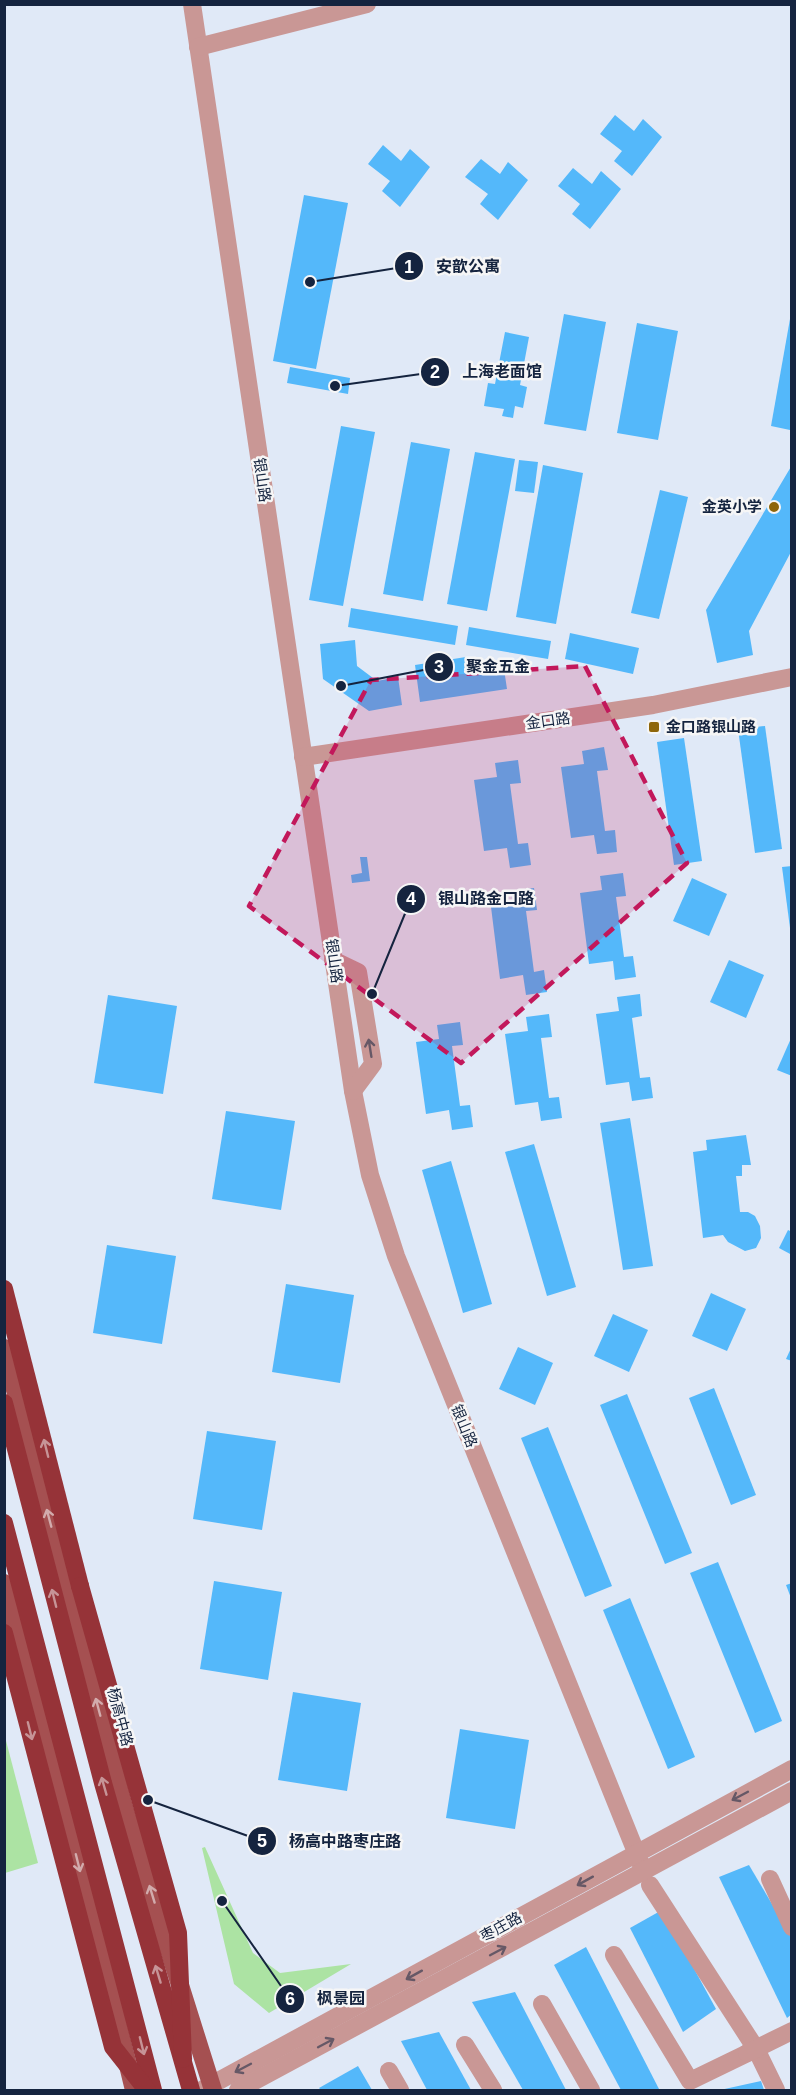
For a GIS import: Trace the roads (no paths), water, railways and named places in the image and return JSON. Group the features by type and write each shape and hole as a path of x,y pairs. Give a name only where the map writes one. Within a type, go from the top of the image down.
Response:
{"highway":[{"path":"4,1289 80,1586 178,1933 183,2059"},
{"path":"4,1403 103,1783 191,2091"},
{"path":"4,1522 153,2091"},
{"path":"4,1633 113,2047 147,2091"}],"main road":[{"name":"杨高中路","path":"4,1348 124,1807 209,2089"},
{"path":"4,1583 67,1817 134,2091"}],"street":[{"name":"银山路","path":"192,4 333,960 353,1091 370,1175 396,1256 647,1879 756,2049 776,2091"},
{"path":"198,48 368,4"},
{"name":"金口路","path":"303,757 652,705 792,677"},
{"name":"枣庄路","path":"209,2089 792,1768"},
{"name":"枣庄路","path":"238,2091 647,1879 792,1791"},
{"path":"770,1879 792,1927"},
{"path":"614,1955 687,2087 792,2031"},
{"path":"542,2004 591,2091"},
{"path":"465,2045 493,2091"},
{"path":"389,2071 399,2091"}],"place":[{"name":"安歆公寓","path":"310,282"},
{"name":"上海老面馆","path":"335,386"},
{"name":"金英小学","path":"774,507"},
{"name":"聚金五金","path":"341,686"},
{"name":"金口路银山路","path":"654,727"},
{"name":"银山路金口路","path":"372,994"},
{"name":"杨高中路枣庄路","path":"148,1800"},
{"name":"枫景园","path":"222,1901"}]}
